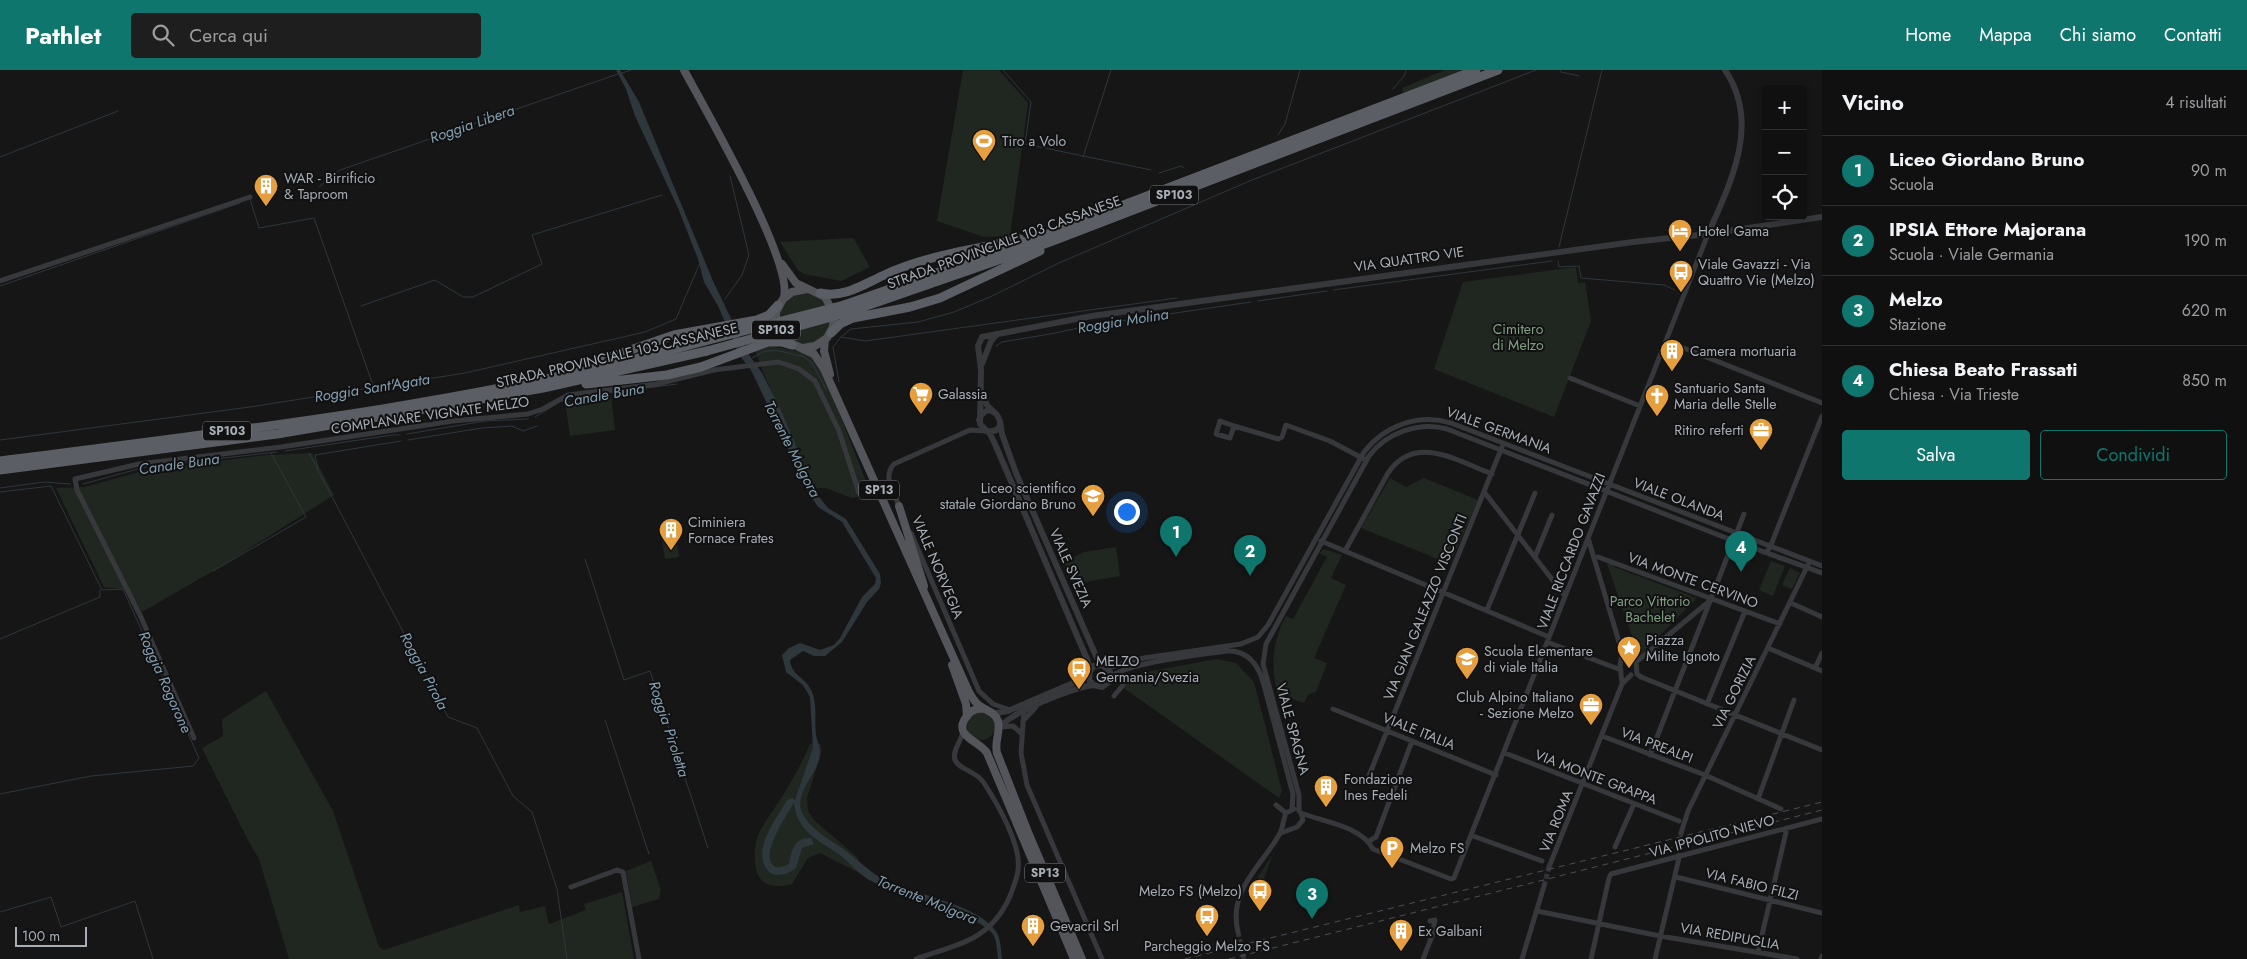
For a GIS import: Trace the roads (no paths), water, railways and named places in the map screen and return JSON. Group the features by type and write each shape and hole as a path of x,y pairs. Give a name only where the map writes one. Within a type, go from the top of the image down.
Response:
{"highway":[{"name":"STRADA PROVINCIALE 103 CASSANESE","path":"845,309 1048,234 1476,70"},
{"name":"STRADA PROVINCIALE 103 CASSANESE","path":"0,470 277,434 463,403 552,386 845,309 1050,242 1498,70"},
{"name":"SP103","path":"828,336 840,324 853,318 910,307 940,298 1031,254 1209,187 1246,168"},
{"name":"SP103","path":"820,293 842,294 920,260 1035,235 1148,196"},
{"name":"SP103","path":"453,396 468,390 583,366 674,335 766,316 778,305"},
{"name":"SP103","path":"463,403 511,397 596,382 657,377 701,367 750,348 772,342 792,345"},
{"name":"STRADA PROVINCIALE 103 CASSANESE","path":"0,461 346,415 706,346"}],"main road":[{"path":"684,70 755,204 778,259 785,285 784,297"},
{"path":"778,259 794,281 807,289 820,293"},
{"path":"792,345 782,337 776,325 778,305 784,297 796,290 807,289"},
{"name":"SP13","path":"820,293 830,302 834,314 824,350 832,383"},
{"path":"802,348 814,346 828,336"},
{"name":"SP13","path":"792,345 816,356 832,383 925,597 971,696 978,704 992,710 998,719 997,753 1082,959"},
{"path":"899,506 924,580 925,597"},
{"name":"SP13","path":"925,597 962,693 967,716 963,730 968,738 983,747 987,753 1074,959"},
{"path":"967,716 975,709 992,710"},
{"path":"975,743 986,744 998,732"}],"street":[{"path":"1708,234 1730,183 1741,143 1740,106 1735,88 1725,70"},
{"path":"0,281 250,197"},
{"name":"VIA QUATTRO VIE","path":"1000,332 1092,316 1254,293 1708,234 1822,216"},
{"name":"VIALE RICCARDO GAVAZZI","path":"1369,841 1373,849 1451,879 1455,877 1473,836 1548,639 1708,234"},
{"path":"981,370 991,340 1000,332"},
{"path":"979,421 981,370 978,346 980,338 984,335 1000,332"},
{"path":"1666,341 1822,403"},
{"name":"COMPLANARE VIGNATE MELZO","path":"194,738 148,633 77,490 75,480 143,463 281,447 454,421 528,414 543,409 568,394 657,384 714,370 742,366 786,363 814,379 839,431 859,493 866,497 880,494"},
{"path":"1570,378 1640,406"},
{"name":"VIALE SVEZIA","path":"980,388 986,403 996,413 1000,421 1002,434 1031,508 1097,659 1105,666"},
{"path":"979,421 985,412 996,413"},
{"path":"1762,552 1767,552 1770,546 1822,416"},
{"name":"VIALE SVEZIA","path":"979,421 981,428 986,431 995,444 1054,578 1087,660 1089,672"},
{"path":"986,431 996,430 1000,421"},
{"name":"VIALE GERMANIA","path":"1254,638 1261,634 1268,625 1316,539 1364,459 1381,435 1398,426 1414,421 1447,422 1607,491"},
{"path":"1234,426 1280,439 1286,425 1325,440 1364,459"},
{"name":"VIALE NORVEGIA","path":"986,431 970,430 894,464 888,476 899,506 979,691 992,710"},
{"name":"VIALE GERMANIA","path":"1502,447 1609,484"},
{"name":"VIA GIAN GALEAZZO VISCONTI","path":"1368,778 1502,447"},
{"path":"1345,551 1388,473 1395,464 1408,456 1420,452 1437,453 1492,474"},
{"name":"VIALE GERMANIA","path":"1264,651 1270,634 1322,542 1364,459"},
{"name":"VIALE OLANDA","path":"1609,484 1822,566"},
{"name":"VIALE OLANDA","path":"1607,491 1822,574"},
{"path":"1484,493 1565,596"},
{"path":"1487,610 1535,493"},
{"path":"1650,755 1744,514"},
{"path":"1535,557 1552,515"},
{"path":"1588,538 1622,652 1622,684"},
{"path":"1316,539 1487,610 1548,639 1621,668 1630,675"},
{"name":"VIA MONTE CERVINO","path":"1598,557 1780,624"},
{"name":"VIA GORIZIA","path":"1681,833 1684,818 1791,602 1809,561"},
{"path":"1636,662 1712,598"},
{"path":"1791,602 1822,617"},
{"path":"1707,704 1745,611"},
{"path":"992,710 997,713 1012,709 1085,678 1095,665 1112,667 1140,659 1237,645 1254,638 1261,640 1264,651 1258,658 1229,651 1150,663 1117,672 1104,686 1094,685 1080,688 1023,711 1006,721 998,732"},
{"path":"1247,641 1244,648 1249,657"},
{"path":"1768,648 1822,671"},
{"name":"VIALE SPAGNA","path":"1264,651 1263,664 1299,795 1300,812"},
{"path":"1622,652 1636,662 1638,675 1822,750"},
{"path":"1815,668 1822,653"},
{"name":"VIALE SPAGNA","path":"1249,657 1258,665 1263,680 1292,794 1292,809"},
{"path":"1621,668 1624,659 1630,658"},
{"path":"1105,666 1110,672 1110,680"},
{"path":"1622,684 1637,670"},
{"path":"1089,672 1089,679 1094,685"},
{"name":"VIA ROMA","path":"1549,867 1622,684"},
{"path":"1114,696 1123,685"},
{"path":"1758,799 1794,700"},
{"path":"1030,701 1023,711 1021,736 1022,763 1028,787 1102,959"},
{"path":"1022,724 1029,712 1038,705"},
{"name":"VIALE ITALIA","path":"1333,709 1496,775"},
{"path":"998,732 1003,726 1012,726 1018,729 1021,736"},
{"path":"916,959 968,940 996,921 1006,904 1016,879 1019,861 1006,824 982,780 976,773 961,767 955,761 954,752 958,747 963,730"},
{"name":"VIA PREALPI","path":"1602,736 1705,776 1781,809"},
{"path":"1238,932 1235,912 1240,894 1281,833 1285,816 1292,809 1356,832 1369,841 1376,837 1412,741"},
{"path":"958,747 966,743 975,743"},
{"name":"VIA MONTE GRAPPA","path":"1505,753 1679,821"},
{"path":"1615,847 1634,804"},
{"path":"1276,805 1285,816 1287,825 1294,827"},
{"path":"1300,812 1302,823"},
{"path":"1281,833 1316,819"},
{"name":"VIA IPPOLITO NIEVO","path":"1599,923 1609,876 1613,874 1822,819"},
{"path":"1758,952 1787,828"},
{"path":"1473,836 1542,861"},
{"path":"1655,959 1679,858"},
{"path":"571,887 616,870 623,872 639,959"},
{"name":"VIA FABIO FILZI","path":"1676,877 1822,913"},
{"path":"1522,959 1544,886"},
{"name":"VIA REDIPUGLIA","path":"1537,910 1660,936 1797,959"},
{"path":"1424,959 1433,932 1434,920 1430,921"},
{"path":"1591,959 1599,923"}],"water":[{"name":"Torrente Molgora","path":"616,70 620,70 639,102 713,281 747,352 762,373 780,408 816,493 828,508 846,519 880,574 881,583 879,589 867,602 842,642 825,656 814,656 803,651 790,660 793,669 805,682 813,695 816,735 820,751 816,769 803,790 800,805 802,813 818,832 881,878 900,887 947,902 978,915 997,933 1002,959 998,959 994,936 983,926 953,912 881,886 864,877 839,854 808,832 799,820 794,803 776,835 770,853 770,861 776,867 786,866 789,864 797,842 805,838 811,838 814,844 802,848 796,868 787,873 777,875 770,873 764,865 762,856 766,836 787,800 792,798 795,800 813,748 810,697 803,685 786,672 782,655 789,648 800,643 820,650 834,645 840,638 862,597 875,584 876,578 842,522 818,507 807,490 751,370 740,356 718,306 704,282 698,259 678,208 635,116 626,89"}],"waterway":[{"name":"Roggia Libera","path":"622,73 631,70"},
{"path":"1003,70 1031,102 1025,144 1151,170"},
{"path":"1083,157 1111,70"},
{"path":"1278,135 1285,124 1300,70"},
{"path":"1393,89 1404,76 1406,70"},
{"path":"841,337 851,329 918,322 954,312 990,297 1059,263 1252,180 1536,70"},
{"path":"1560,70 1561,72 1579,76"},
{"path":"1559,247 1602,70"},
{"name":"Roggia Libera","path":"319,187 340,170 618,74"},
{"path":"0,157 118,111"},
{"path":"1159,173 1181,166 1184,168"},
{"path":"725,299 742,275 749,255 730,176"},
{"path":"361,306 435,280 463,297 473,297 542,264 532,235 662,195"},
{"path":"249,200 259,228 314,218 374,388"},
{"path":"0,286 240,203"},
{"name":"Roggia Molina","path":"1333,290 1552,261"},
{"name":"Roggia Molina","path":"1558,261 1559,267 1579,266 1581,278 1664,285 1675,290"},
{"name":"Roggia Sant'Agata","path":"0,440 250,407 465,373 645,332 676,319 700,263"},
{"name":"Roggia Molina","path":"1258,301 1327,291"},
{"path":"839,382 833,347 841,337 865,341 1177,298"},
{"name":"Roggia Molina","path":"996,346 1002,342 1093,325 1251,302"},
{"path":"752,358 763,352 775,350 805,357 812,363 826,389"},
{"name":"Canale Buna","path":"561,401 677,384"},
{"name":"Canale Buna","path":"535,417 558,403"},
{"name":"Canale Buna","path":"407,434 485,421 528,419"},
{"path":"408,440 482,428 512,426 523,431 537,426"},
{"name":"Canale Buna","path":"285,451 400,435"},
{"path":"318,469 315,455 401,441"},
{"name":"Canale Buna","path":"83,484 145,467 277,452"},
{"path":"213,571 306,517 271,453"},
{"name":"Roggia Pirola","path":"309,453 448,717 477,728 513,796 532,812 557,889 567,959"},
{"path":"0,488 44,482 70,484"},
{"name":"Roggia Rogorone","path":"0,492 51,486 102,590 123,589 199,758 193,766 91,776 0,794"},
{"name":"Roggia Piroletta","path":"585,559 624,680 650,671 708,848"},
{"path":"0,639 100,597 100,590"},
{"path":"605,720 649,854"},
{"name":"Roggia Rogorone","path":"0,912 51,897 61,927 135,901 153,959"}],"tunnel":[{"path":"1679,858 1681,833"},
{"path":"1544,886 1549,867"},
{"path":"1238,932 1244,959"}],"railway":[{"path":"1185,959 1822,802"},
{"path":"1229,959 1822,810"}],"place":[{"name":"Tiro a Volo","path":"984,162"},
{"name":"WAR - Birrificio & Taproom","path":"266,207"},
{"name":"Hotel Gama","path":"1680,252"},
{"name":"Viale Gavazzi - Via Quattro Vie (Melzo)","path":"1681,293"},
{"name":"Camera mortuaria","path":"1672,372"},
{"name":"Galassia","path":"921,415"},
{"name":"Santuario Santa Maria delle Stelle","path":"1657,417"},
{"name":"Ritiro referti","path":"1761,451"},
{"name":"Liceo scientifico statale Giordano Bruno","path":"1093,517"},
{"name":"Ciminiera Fornace Frates","path":"671,551"},
{"name":"Liceo Giordano Bruno","path":"1176,557"},
{"name":"Chiesa Beato Frassati","path":"1741,572"},
{"name":"IPSIA Ettore Majorana","path":"1250,576"},
{"name":"Piazza Milite Ignoto","path":"1629,669"},
{"name":"Scuola Elementare di viale Italia","path":"1467,680"},
{"name":"MELZO Germania/Svezia","path":"1079,690"},
{"name":"Club Alpino Italiano - Sezione Melzo","path":"1591,726"},
{"name":"Fondazione Ines Fedeli","path":"1326,808"},
{"name":"Melzo FS","path":"1392,869"},
{"name":"Melzo FS (Melzo)","path":"1260,912"},
{"name":"Melzo","path":"1312,919"},
{"name":"Parcheggio Melzo FS","path":"1207,937"},
{"name":"Gevacril Srl","path":"1033,947"},
{"name":"Ex Galbani","path":"1401,952"}],"park label":[{"name":"Cimitero di Melzo","path":"1518,338"},
{"name":"Parco Vittorio Bachelet","path":"1650,610"}]}
